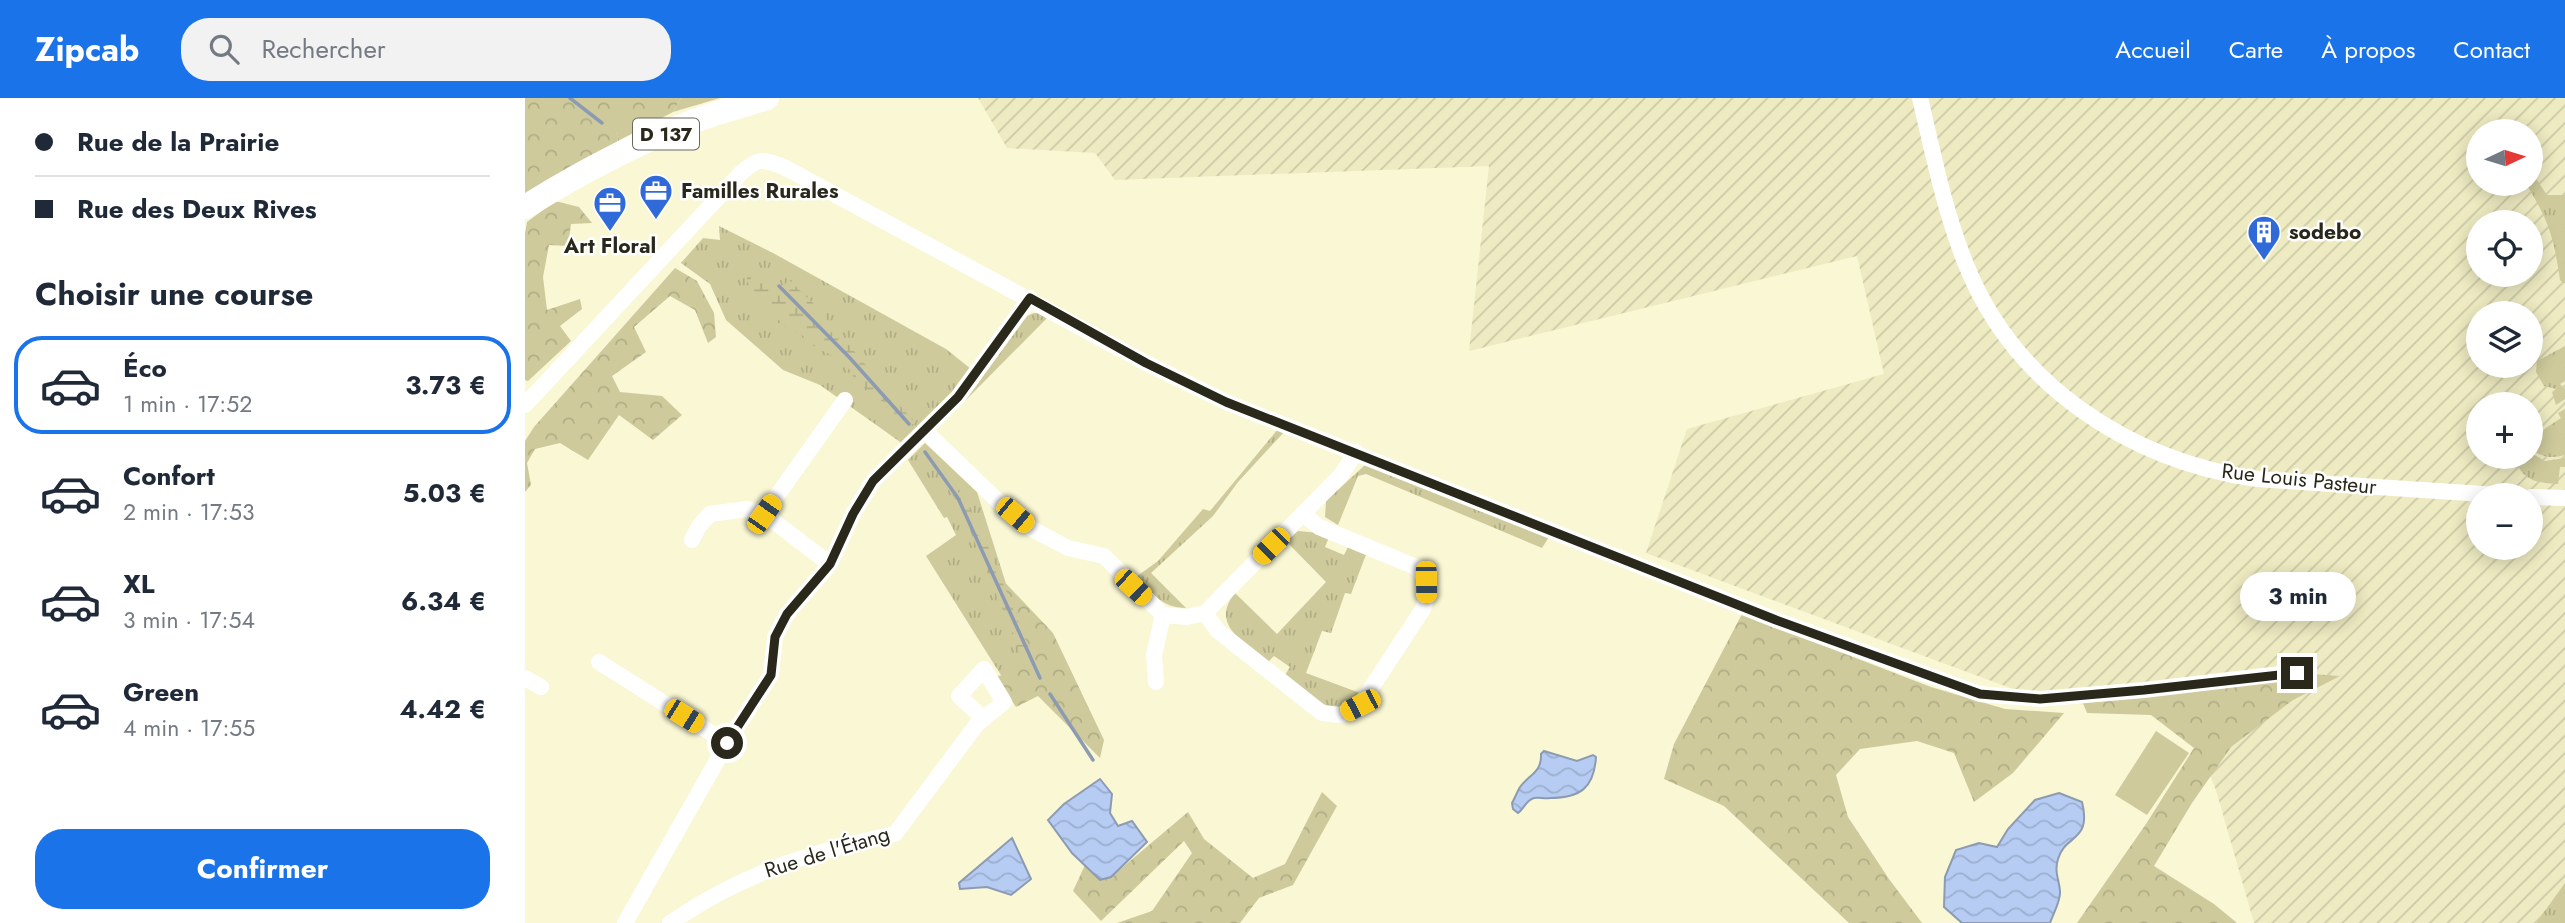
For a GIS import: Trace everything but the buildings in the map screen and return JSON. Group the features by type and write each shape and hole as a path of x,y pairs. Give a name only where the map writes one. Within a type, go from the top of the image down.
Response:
{"main road":[{"name":"D 137","path":"525,207 616,157 682,127 767,98"}],"street":[{"name":"Rue Louis Pasteur","path":"1920,98 1951,224 1965,265 1997,324 2019,352 2082,413 2139,445 2171,459 2230,475 2466,494"},
{"path":"525,405 745,170 761,160 784,167 1146,363 1226,402 1776,620 1980,694 2040,699 2297,673"},
{"path":"625,923 727,743 771,675 775,637 787,614 830,564 853,514 873,481 958,397 1030,298"},
{"path":"764,514 845,400"},
{"path":"925,431 998,501 1032,529 1068,548 1104,556 1163,615 1187,617 1205,612 1341,475 1356,452"},
{"path":"2543,497 2565,498"},
{"path":"692,540 699,526 710,514 747,509 764,514 830,564"},
{"path":"1205,612 1218,631 1322,713 1340,715 1360,705 1423,610 1427,596 1426,582 1416,567 1319,527 1303,514"},
{"path":"1156,682 1154,655 1163,615"},
{"path":"599,663 727,743"},
{"path":"525,678 541,687"},
{"name":"Rue de l'Étang","path":"670,923 699,904 767,869 836,846 895,834 977,724 984,719"}],"shaded area":[{"path":"978,98 2565,98 2565,923 2254,923 2216,790 2186,718 2040,699 1646,553 1687,429 1884,374 1857,256 1469,351 1489,166 1115,180 1095,153 1007,148"}],"green space":[{"path":"525,98 681,98 673,112 613,112 618,141 525,198"},
{"path":"681,98 720,98 673,112"},
{"path":"612,112 673,112 618,141"},
{"path":"2543,189 2547,195 2565,195 2565,283 2560,280 2553,241 2543,210 2533,196 2543,196"},
{"path":"555,201 579,207 592,223 571,224 568,246 549,245 543,277 547,310 580,299 582,309 560,326 571,341 528,381 525,380 525,233 527,222"},
{"path":"719,226 946,349 971,369 954,394 903,444 820,385 783,370 726,320 710,284 681,263 703,238 720,240"},
{"path":"675,268 697,281 714,313 716,337 708,343 695,310 670,296 634,327 646,352 612,376 620,392 662,396 682,415 653,440 619,415 588,460 560,443 535,449 527,463 531,485 525,492 525,441 534,427"},
{"path":"753,271 776,294 789,280 814,304 915,423 907,432 879,398 858,382 836,357 816,348 803,336 773,320 756,301 747,280 747,273"},
{"path":"1040,313 1047,318 965,401 1027,316"},
{"path":"2565,346 2565,381 2560,384 2565,389 2565,399 2556,405 2552,392 2556,389 2544,386 2539,378 2543,378 2543,358"},
{"path":"2565,409 2565,455 2543,455 2543,430 2561,418 2558,413"},
{"path":"1278,429 1285,431 1238,482 1213,516 1151,573 1186,608 1170,605 1158,598 1136,577 1158,561 1203,509 1210,511"},
{"path":"925,443 977,492 1031,663 1016,678 1004,680 926,556 956,535 947,517 944,518 908,460"},
{"path":"2565,458 2565,467 2560,467 2558,484 2530,479 2520,469 2543,469 2543,460"},
{"path":"1366,464 1549,537 1542,548 1366,474 1358,476 1338,525 1325,517 1326,501"},
{"path":"944,473 967,504 987,544 1040,675 1037,679 1023,660 960,506 940,477"},
{"path":"1298,531 1329,537 1325,547 1344,555 1349,545 1367,552 1351,594 1345,593 1331,633 1322,631 1306,673 1360,693 1341,707 1331,707 1312,697 1285,675 1290,667 1274,656 1268,662 1241,640 1228,624 1228,604 1235,593 1277,634 1326,582 1286,541"},
{"path":"996,573 1053,633 1104,740 1100,758 1038,696 1016,707 996,676 1016,674 1027,664"},
{"path":"1742,614 1931,687 2005,709 2064,713 2013,773 1974,802 1954,753 1917,741 1860,749 1836,775 1848,817 1922,923 1849,923 1724,806 1664,779 1674,744"},
{"path":"2254,670 2340,676 2293,700 2231,747 2192,803 2154,866 2214,904 2237,923 2077,923 2146,824 2194,748 2151,715 2087,713 2078,691"},
{"path":"2156,731 2189,753 2147,815 2115,795"},
{"path":"1322,792 1337,806 1293,885 1259,898 1240,923 1117,923 1152,911 1192,853 1184,841 1101,921 1073,891 1085,865 1100,880 1111,877 1188,812 1204,839 1253,878 1285,864"},
{"path":"2565,883 2565,923 2536,923"}],"water":[{"path":"1544,751 1577,761 1593,755 1596,757 1592,776 1588,784 1577,793 1561,798 1534,798 1518,813 1513,809 1512,803 1520,787 1540,765"},
{"path":"1100,779 1112,794 1110,813 1118,826 1132,821 1147,842 1111,877 1100,880 1072,853 1048,820 1064,804"},
{"path":"2059,793 2082,802 2084,815 2081,831 2061,851 2058,859 2060,895 2050,923 1962,923 1944,907 1945,877 1956,850 1979,843 1997,847 2008,829 2035,800"},
{"path":"1012,838 1031,879 1011,895 987,887 960,889 959,883"}],"waterway":[{"path":"570,98 602,123"},
{"path":"779,286 849,357 909,424"},
{"path":"925,452 958,498 1040,678"},
{"path":"1050,694 1093,760"}],"place":[{"name":"Familles Rurales","path":"656,221"},
{"name":"Art Floral","path":"610,233"},
{"name":"sodebo","path":"2264,262"}],"route":[{"path":"727,743 771,675 775,637 787,614 830,564 853,514 873,481 958,397 1030,298 1146,363 1226,402 1776,620 1980,694 2040,699 2297,673"}]}
